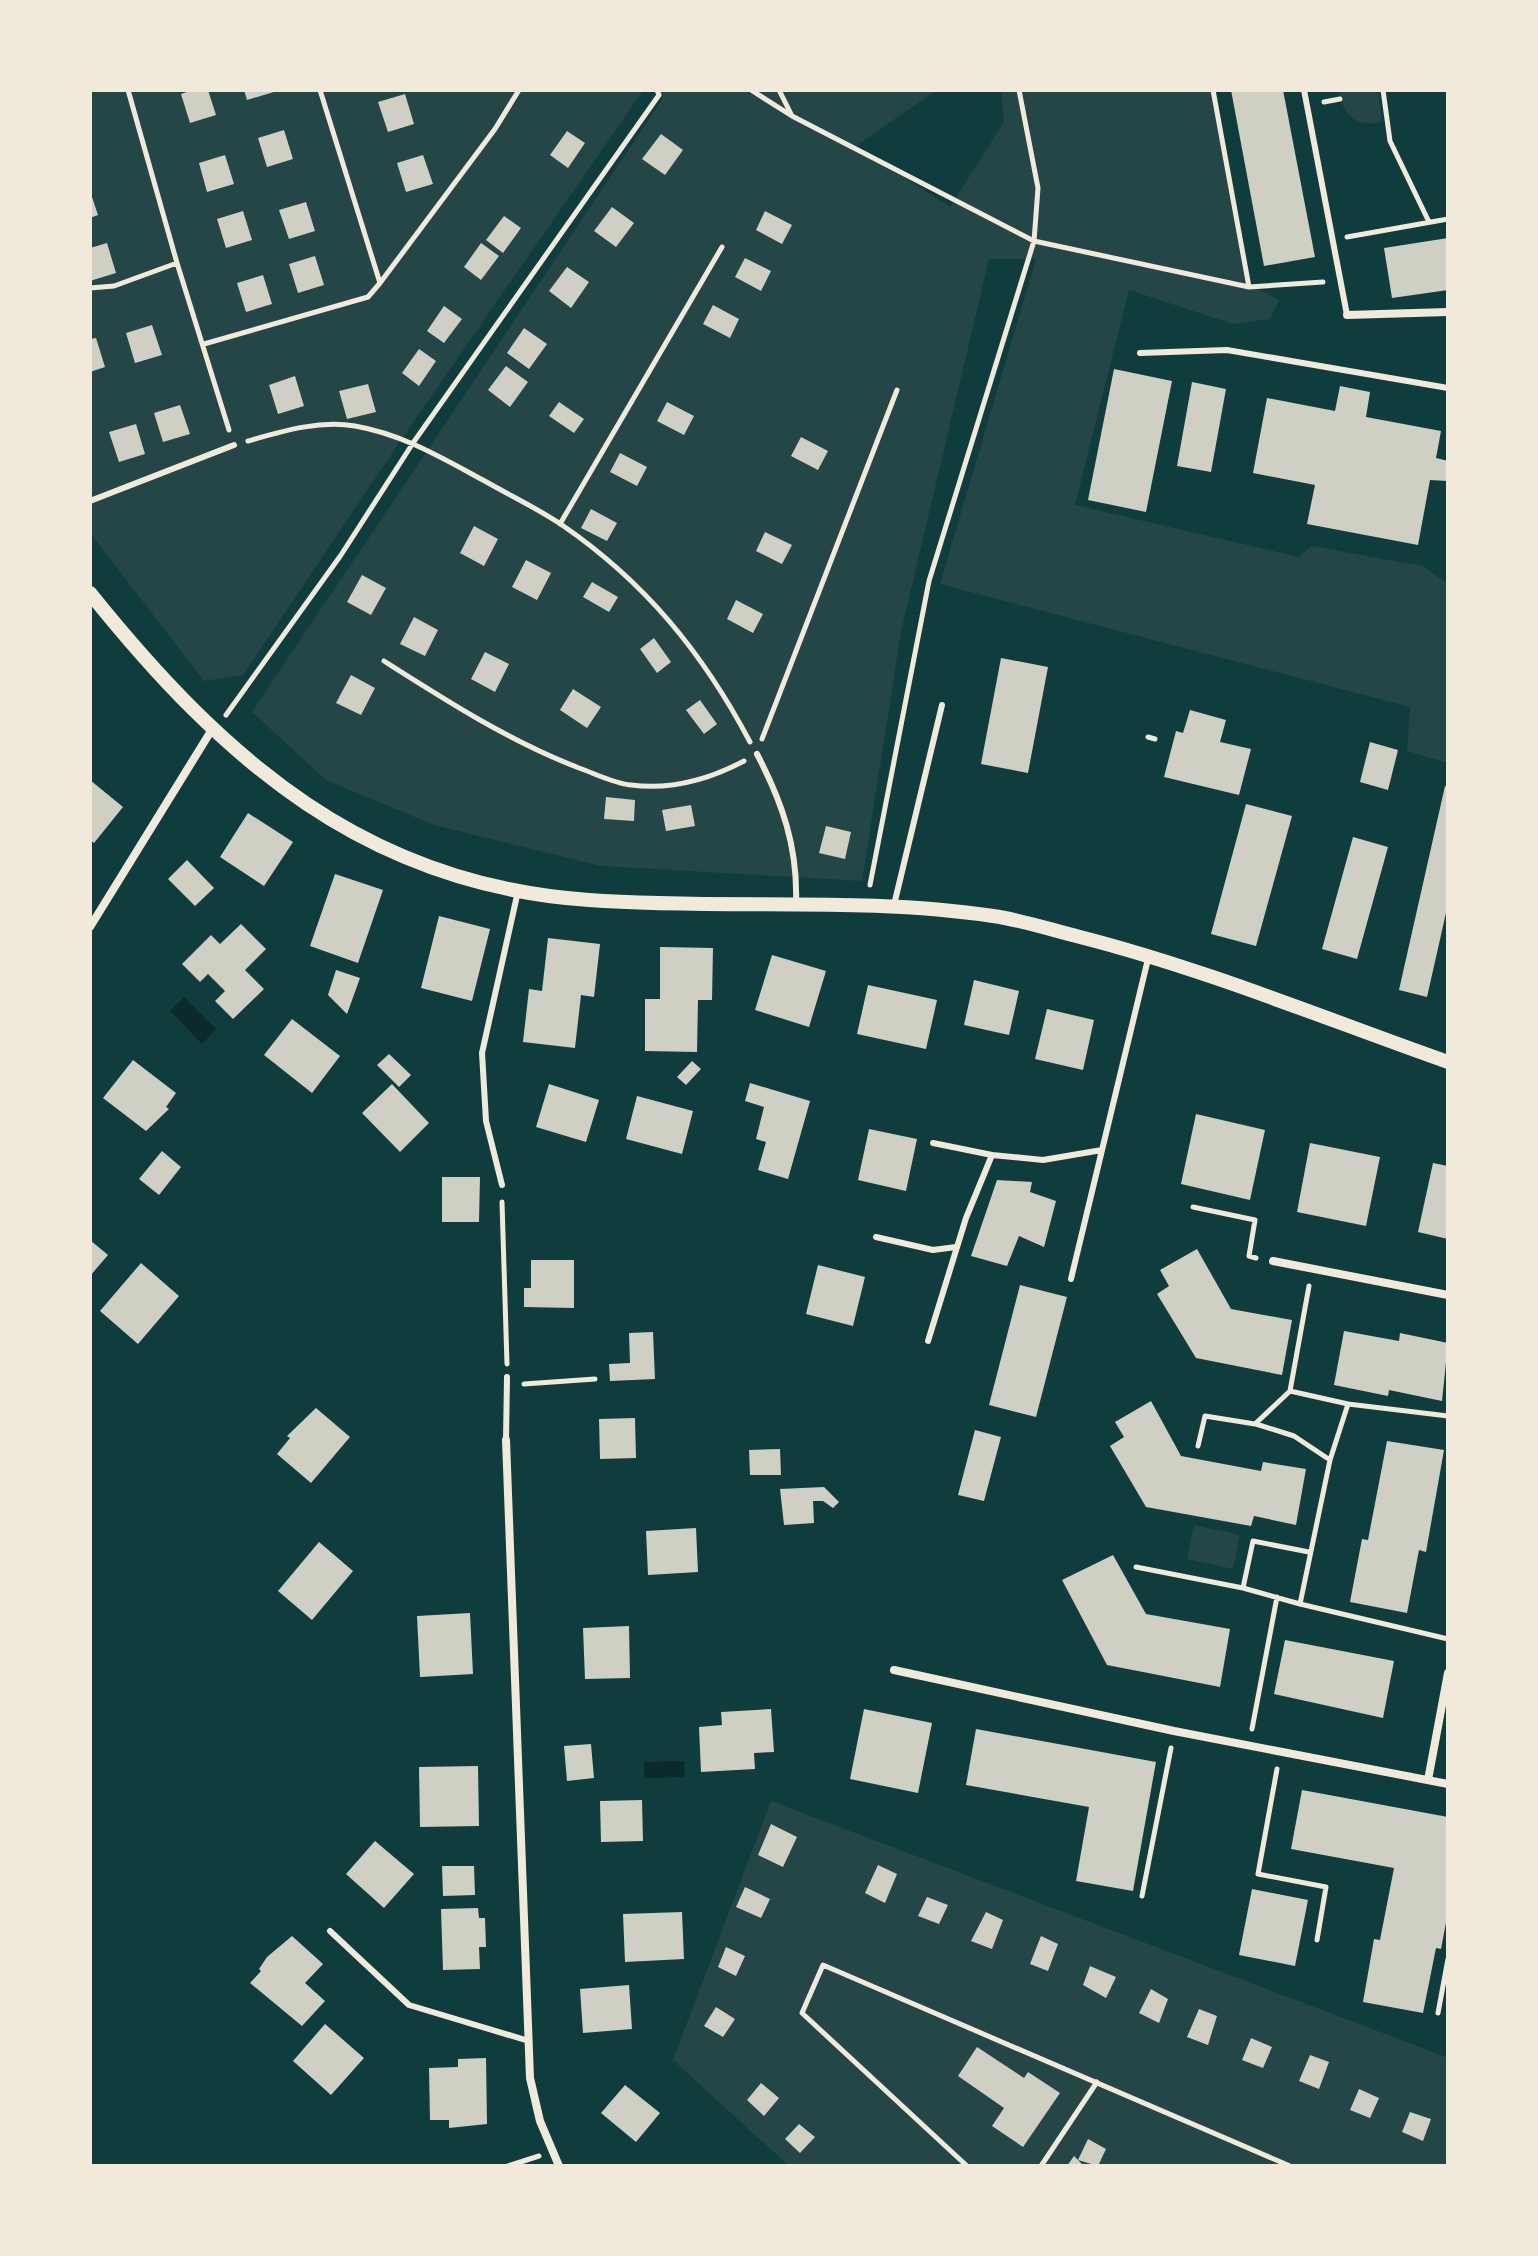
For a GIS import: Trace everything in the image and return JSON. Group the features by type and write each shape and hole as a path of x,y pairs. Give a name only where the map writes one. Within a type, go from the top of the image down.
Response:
{"street":[{"path":"1347,315 1448,312"},
{"path":"90,593 152,668 211,731 311,809 387,850 453,876 585,900 894,905 996,916 1149,955 1448,1062"},
{"path":"90,927 211,731"},
{"path":"1273,1261 1448,1295"},
{"path":"506,1440 530,2078 551,2153 559,2166"},
{"path":"894,1670 1174,1731 1448,1784"},
{"path":"1428,1780 1448,1673"}],"lane":[{"path":"1304,90 1347,315"},
{"path":"1140,353 1227,350 1448,388"},
{"path":"90,501 234,445"},
{"path":"894,905 942,705"},
{"path":"757,754 781,799 797,878 796,904"},
{"path":"502,1185 486,1121 482,1053 519,889"},
{"path":"1071,1279 1149,955"},
{"path":"933,1143 992,1155 1043,1160 1102,1150"},
{"path":"928,1341 956,1247 992,1155"},
{"path":"876,1237 933,1250 956,1247"},
{"path":"506,1440 507,1381"},
{"path":"330,1931 409,2005 529,2041"}],"path":[{"path":"128,90 177,263 234,445 314,424 354,426 413,443 560,524 621,569 668,618 720,684 757,754"},
{"path":"320,90 380,283"},
{"path":"204,344 368,297 495,129 519,90"},
{"path":"751,90 792,116 1034,241 1249,287 1284,288 1328,281"},
{"path":"779,90 792,116"},
{"path":"866,905 929,581 1034,241 1038,188 1019,90"},
{"path":"1213,90 1249,287"},
{"path":"1383,90 1390,141 1429,222"},
{"path":"211,731 237,702 341,555 413,443 659,92"},
{"path":"1332,240 1448,219"},
{"path":"560,524 722,247"},
{"path":"90,288 114,286 177,263"},
{"path":"384,661 489,727 609,780 631,785 690,781 721,773 757,754 897,390"},
{"path":"502,1185 507,1381 595,1379"},
{"path":"1193,1207 1255,1220 1249,1256 1273,1261"},
{"path":"1255,1424 1290,1391 1312,1270"},
{"path":"1290,1391 1348,1404 1448,1416"},
{"path":"1300,1604 1330,1460 1348,1404"},
{"path":"1198,1446 1205,1416 1255,1424 1294,1436 1330,1460"},
{"path":"1243,1588 1253,1541 1309,1552"},
{"path":"1136,1567 1243,1588 1448,1639"},
{"path":"1248,1746 1277,1597"},
{"path":"1142,1896 1174,1731"},
{"path":"1280,1752 1258,1874 1326,1887 1317,1940"},
{"path":"1438,2013 1448,1959"},
{"path":"967,2166 802,2013 823,1965 1290,2166"},
{"path":"1041,2166 1097,2082"},
{"path":"508,2166 551,2153"}],"shaded area":[{"path":"90,90 642,92 243,675 204,681 90,533"},
{"path":"659,90 937,90 856,146 950,207 1004,122 1001,90 1211,90 1245,282 1279,300 1270,319 1233,324 1129,290 1075,505 1299,557 1311,546 1423,566 1448,584 1448,763 1407,751 1410,707 940,584 1036,259 989,259 901,632 862,881 601,866 434,825 326,780 252,712 662,100"},
{"path":"1339,90 1378,90 1382,122 1365,123 1352,118 1344,107"},
{"path":"184,997 216,1029 202,1044 170,1011"},
{"path":"1194,1525 1240,1535 1233,1569 1187,1559"},
{"path":"684,1761 685,1777 644,1778 644,1762"},
{"path":"771,1801 1446,2057 1448,2054 1448,2166 789,2166 673,2060"}],"building":[{"path":"208,90 216,115 190,123 181,94"},
{"path":"244,90 277,90 277,91 247,100"},
{"path":"1231,90 1283,90 1315,257 1264,266"},
{"path":"405,94 414,124 388,132 378,102"},
{"path":"284,130 293,159 267,167 258,138"},
{"path":"567,131 585,143 568,168 550,155"},
{"path":"661,134 683,150 665,175 642,159"},
{"path":"225,155 234,184 207,192 199,163"},
{"path":"423,155 433,184 406,192 397,163"},
{"path":"90,191 98,215 90,218"},
{"path":"306,202 315,231 289,239 279,210"},
{"path":"612,207 634,223 616,247 594,231"},
{"path":"243,211 252,240 226,248 217,219"},
{"path":"765,211 792,225 782,244 756,230"},
{"path":"504,216 521,228 503,253 486,240"},
{"path":"1448,238 1448,290 1392,298 1384,248"},
{"path":"107,243 116,273 90,281 90,248"},
{"path":"481,243 499,256 481,280 464,267"},
{"path":"315,256 324,285 298,293 289,264"},
{"path":"745,258 771,271 761,291 735,277"},
{"path":"567,267 589,282 571,308 549,291"},
{"path":"263,275 272,304 246,312 237,283"},
{"path":"713,305 739,319 730,338 703,324"},
{"path":"444,306 462,319 444,343 427,331"},
{"path":"152,325 162,355 135,363 126,333"},
{"path":"524,328 547,344 529,369 507,353"},
{"path":"96,338 105,367 90,372 90,339"},
{"path":"419,349 436,361 419,386 402,373"},
{"path":"506,366 528,382 510,407 488,390"},
{"path":"1114,369 1172,381 1146,512 1088,500"},
{"path":"295,376 304,406 278,414 269,385"},
{"path":"1192,382 1226,389 1211,472 1177,466"},
{"path":"368,384 376,412 347,419 339,391"},
{"path":"1340,386 1370,392 1366,417 1441,431 1436,458 1448,461 1448,481 1430,480 1418,545 1307,524 1315,485 1253,473 1267,398 1335,411"},
{"path":"559,402 584,419 574,433 549,416"},
{"path":"667,402 694,416 684,435 657,421"},
{"path":"180,405 190,434 163,442 154,413"},
{"path":"136,424 145,454 119,462 109,432"},
{"path":"801,437 828,451 818,470 791,456"},
{"path":"620,453 647,467 637,486 610,472"},
{"path":"591,509 617,523 607,541 581,528"},
{"path":"474,526 498,539 484,566 460,553"},
{"path":"765,532 792,545 782,564 756,551"},
{"path":"526,560 551,573 537,600 512,587"},
{"path":"362,575 386,588 371,615 347,602"},
{"path":"592,582 618,597 609,612 583,597"},
{"path":"736,600 763,614 753,633 727,619"},
{"path":"414,617 438,630 425,656 400,644"},
{"path":"654,638 671,662 657,673 640,649"},
{"path":"485,652 509,664 495,692 471,679"},
{"path":"1001,658 1048,667 1028,773 981,764"},
{"path":"351,675 375,688 361,715 336,703"},
{"path":"573,689 601,707 587,728 560,710"},
{"path":"700,700 717,724 704,734 686,710"},
{"path":"1190,710 1226,720 1220,742 1251,749 1239,795 1164,777 1176,731 1183,733"},
{"path":"1370,742 1398,750 1388,790 1360,782"},
{"path":"90,780 123,807 94,843 90,840"},
{"path":"1445,786 1448,787 1448,904 1427,997 1399,990"},
{"path":"606,797 635,800 634,821 604,819"},
{"path":"1246,804 1292,816 1256,946 1211,934"},
{"path":"691,805 695,826 666,831 662,810"},
{"path":"248,813 293,842 264,886 220,857"},
{"path":"826,826 851,832 845,859 819,853"},
{"path":"1353,837 1388,847 1357,959 1322,949"},
{"path":"187,860 214,888 195,906 168,879"},
{"path":"335,874 383,890 358,963 310,946"},
{"path":"439,916 490,929 472,1001 421,988"},
{"path":"241,924 266,949 245,970 264,989 233,1019 215,1001 225,991 208,974 200,982 182,964 211,935 220,944"},
{"path":"548,938 600,944 594,997 581,995 575,1048 523,1042 529,989 542,991"},
{"path":"660,947 713,948 712,1000 698,1000 697,1052 645,1051 645,999 660,999"},
{"path":"772,955 826,971 809,1027 755,1010"},
{"path":"336,970 360,978 347,1014 328,995"},
{"path":"974,980 1019,991 1009,1035 964,1025"},
{"path":"868,985 937,1000 926,1049 857,1034"},
{"path":"1047,1009 1094,1020 1083,1070 1035,1059"},
{"path":"292,1019 340,1056 312,1093 264,1055"},
{"path":"389,1054 411,1075 399,1087 377,1065"},
{"path":"133,1060 176,1093 166,1107 169,1109 146,1131 103,1098"},
{"path":"692,1061 701,1069 686,1085 677,1077"},
{"path":"750,1083 810,1101 788,1179 758,1170 766,1142 756,1139 764,1107 745,1101"},
{"path":"392,1084 429,1123 400,1152 362,1113"},
{"path":"549,1084 599,1100 586,1142 536,1127"},
{"path":"637,1096 693,1111 682,1154 626,1139"},
{"path":"1196,1114 1265,1130 1250,1200 1181,1184"},
{"path":"869,1129 917,1139 906,1191 858,1180"},
{"path":"1310,1143 1380,1157 1366,1226 1297,1212"},
{"path":"162,1151 181,1167 159,1195 139,1179"},
{"path":"1433,1163 1448,1166 1448,1239 1418,1232"},
{"path":"442,1177 480,1177 479,1222 442,1222"},
{"path":"997,1180 1032,1182 1030,1192 1056,1201 1044,1247 1019,1236 1007,1266 971,1256"},
{"path":"90,1240 108,1255 90,1276"},
{"path":"1197,1249 1231,1309 1292,1320 1282,1375 1196,1358 1157,1294 1169,1286 1160,1270"},
{"path":"531,1260 574,1260 574,1308 524,1307 524,1288 531,1288"},
{"path":"141,1263 179,1296 138,1344 100,1311"},
{"path":"818,1265 865,1277 853,1326 806,1314"},
{"path":"1020,1285 1067,1297 1036,1417 989,1405"},
{"path":"1344,1331 1399,1341 1400,1333 1448,1343 1442,1401 1389,1390 1388,1396 1334,1385"},
{"path":"653,1332 655,1379 610,1381 609,1364 630,1363 629,1333"},
{"path":"1151,1401 1181,1456 1261,1471 1263,1462 1306,1469 1296,1525 1254,1516 1251,1526 1146,1507 1110,1446 1124,1437 1115,1422"},
{"path":"316,1408 350,1437 311,1483 277,1454 290,1438 287,1436"},
{"path":"635,1418 636,1458 600,1459 599,1419"},
{"path":"975,1430 1001,1437 984,1501 958,1495"},
{"path":"1387,1441 1444,1450 1426,1552 1419,1550 1407,1613 1350,1602 1362,1539 1368,1540"},
{"path":"780,1449 781,1475 750,1475 749,1450"},
{"path":"824,1487 839,1502 833,1508 823,1501 813,1501 814,1523 784,1525 780,1489"},
{"path":"696,1528 698,1572 648,1575 646,1531"},
{"path":"319,1542 353,1571 312,1620 278,1591"},
{"path":"1113,1555 1146,1614 1230,1629 1220,1687 1107,1665 1062,1580"},
{"path":"470,1613 473,1674 420,1677 417,1616"},
{"path":"629,1626 630,1678 585,1679 583,1628"},
{"path":"1285,1640 1394,1661 1383,1718 1274,1694"},
{"path":"771,1709 774,1752 754,1753 755,1769 701,1772 699,1727 722,1725 721,1712"},
{"path":"864,1709 932,1723 918,1793 850,1779"},
{"path":"976,1729 1156,1762 1133,1891 1076,1881 1089,1807 966,1785"},
{"path":"591,1744 594,1778 567,1781 564,1746"},
{"path":"478,1766 479,1826 420,1827 419,1767"},
{"path":"1302,1790 1448,1817 1448,1912 1441,1949 1436,1948 1423,2013 1363,2002 1374,1939 1380,1940 1394,1868 1291,1849"},
{"path":"642,1800 643,1841 601,1842 600,1801"},
{"path":"771,1824 797,1837 783,1867 758,1855"},
{"path":"375,1841 414,1874 384,1908 346,1874"},
{"path":"878,1865 897,1874 885,1903 865,1893"},
{"path":"442,1866 474,1866 475,1895 443,1896"},
{"path":"745,1887 770,1899 761,1918 736,1907"},
{"path":"1252,1889 1308,1900 1295,1966 1239,1955"},
{"path":"927,1897 948,1905 939,1924 918,1916"},
{"path":"478,1908 479,1918 485,1918 486,1947 479,1947 480,1969 443,1970 441,1909"},
{"path":"682,1912 684,1959 625,1962 623,1914"},
{"path":"986,1912 1003,1920 992,1949 971,1941"},
{"path":"292,1936 323,1964 305,1983 325,2001 302,2026 250,1983 261,1971 259,1969 267,1957"},
{"path":"1041,1936 1058,1944 1048,1971 1030,1964"},
{"path":"726,1947 745,1956 736,1976 718,1967"},
{"path":"1090,1966 1116,1977 1106,1998 1083,1985"},
{"path":"629,1985 632,2029 583,2033 580,1989"},
{"path":"1151,1989 1168,1999 1159,2023 1139,2013"},
{"path":"716,2007 735,2019 723,2037 704,2026"},
{"path":"1199,2009 1217,2016 1208,2045 1187,2037"},
{"path":"325,2024 364,2058 331,2095 293,2061"},
{"path":"1251,2038 1272,2047 1263,2068 1242,2060"},
{"path":"977,2047 1024,2078 1028,2072 1060,2093 1023,2147 992,2126 1004,2108 958,2076"},
{"path":"1310,2055 1329,2062 1319,2089 1299,2081"},
{"path":"486,2058 487,2124 449,2128 449,2120 430,2120 429,2068 458,2067 458,2059"},
{"path":"761,2083 779,2098 764,2116 747,2100"},
{"path":"625,2085 660,2113 636,2142 601,2113"},
{"path":"1359,2089 1379,2098 1370,2118 1350,2110"},
{"path":"1410,2112 1431,2119 1423,2141 1402,2132"},
{"path":"799,2124 815,2137 800,2153 785,2139"},
{"path":"1088,2139 1106,2149 1098,2166 1078,2160"},
{"path":"1074,2156 1084,2166 1067,2166"}]}
